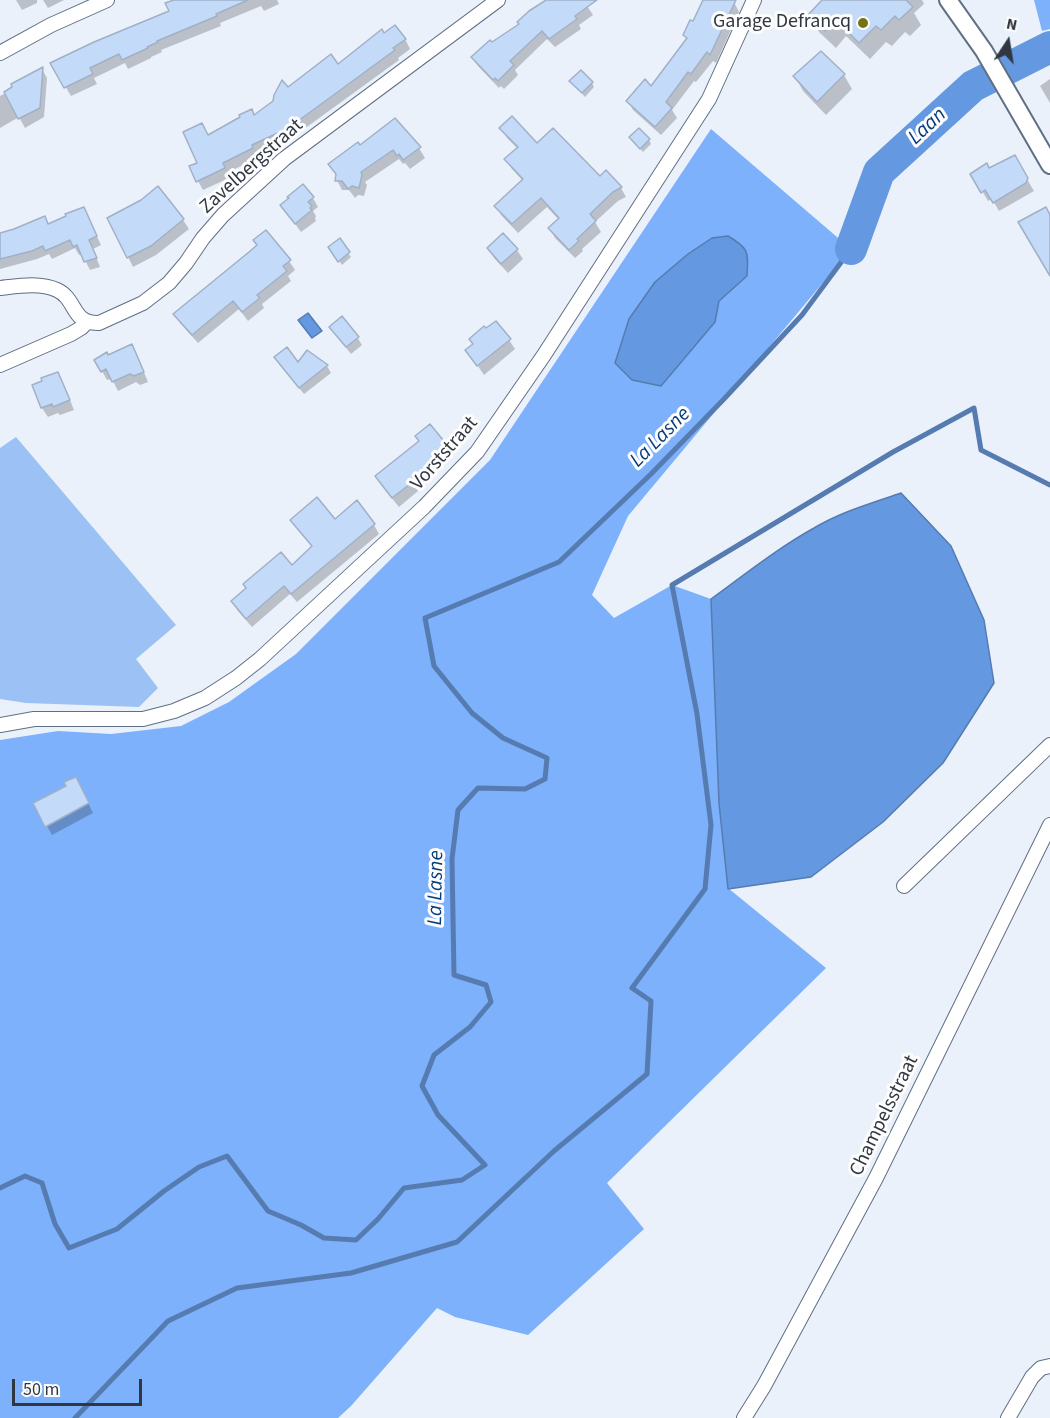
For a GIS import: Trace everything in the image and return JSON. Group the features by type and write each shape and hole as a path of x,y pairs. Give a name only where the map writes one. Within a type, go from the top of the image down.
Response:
{"street":[{"path":"0,53 51,25 106,0"},
{"name":"Zavelbergstraat","path":"0,365 71,334 87,322 99,323 143,303 169,283 223,215 284,159 498,0"},
{"name":"Vorststraat","path":"0,725 34,719 143,719 174,711 205,698 260,659 424,507 477,452 544,355 709,99 754,0"},
{"path":"948,0 984,51 1050,165"},
{"path":"0,288 42,286 59,290 73,304 81,319 87,322"},
{"path":"904,886 1050,745"},
{"name":"Champelsstraat","path":"744,1418 764,1386 876,1178 1050,825"},
{"path":"1008,1418 1032,1377 1041,1368 1050,1366"}],"shaded area":[{"path":"1034,0 1050,0 1050,29 1042,31"},
{"path":"711,129 851,249 628,516 592,595 614,618 672,585 711,599 719,803 728,888 826,968 607,1183 644,1229 528,1335 455,1317 437,1308 338,1418 0,1418 0,740 58,731 111,734 181,726 229,702 296,654 490,460"},
{"path":"728,236 740,244 746,252 747,276 719,301 715,322 661,386 632,380 615,363 629,319 655,282 688,254 712,238"},
{"path":"308,313 322,331 312,338 298,320"},
{"path":"16,437 176,625 136,659 158,688 139,707 26,703 0,699 0,448"},
{"path":"901,493 951,546 984,620 994,683 943,763 883,822 811,877 728,889 719,803 711,599 774,553 824,522"}],"building":[{"path":"174,0 248,0 216,14 217,16 157,41 148,48 122,60 119,54 90,68 93,74 64,88 50,63 169,11 165,3"},
{"path":"546,0 597,0 575,16 577,19 549,39 542,31 510,61 514,65 498,81 495,78 493,80 471,57 490,40 492,42 519,24 517,22 529,11"},
{"path":"703,0 736,0 710,55 707,52 691,74 688,72 666,102 672,108 655,127 626,101 645,79 651,86 687,38 683,35"},
{"name":"Garage Defrancq","path":"822,0 906,0 913,7 899,20 895,16 881,30 876,26 859,43 836,20 825,31 808,15"},
{"path":"395,25 406,39 393,48 395,50 283,132 252,145 253,148 223,163 225,168 196,182 189,166 197,163 183,132 202,123 208,135 252,109 254,115 273,101 282,80 288,87 331,54 338,64 382,29 384,33"},
{"path":"821,51 845,74 817,102 793,76"},
{"path":"43,67 40,108 18,119 4,92 12,87 11,84"},
{"path":"581,70 593,82 582,93 569,81"},
{"path":"512,116 537,143 553,128 600,176 606,170 622,187 613,192 590,214 596,221 569,250 548,228 559,218 541,198 512,224 494,206 523,179 504,159 518,147 499,128"},
{"path":"395,118 421,147 403,160 393,150 361,172 359,188 352,186 348,189 342,181 335,181 336,174 328,164 358,142 360,145"},
{"path":"639,128 650,139 640,149 629,137"},
{"path":"1015,155 1028,178 1026,183 993,203 985,190 981,193 970,174 987,163 989,168"},
{"path":"303,184 314,197 308,202 312,210 295,224 280,205"},
{"path":"158,186 184,219 151,246 127,258 107,218 141,200"},
{"path":"84,207 97,236 89,240 97,258 84,262 77,245 73,247 70,240 45,251 43,246 0,259 0,233 45,216 48,224"},
{"path":"1046,207 1050,215 1050,276 1018,222"},
{"path":"266,230 291,260 283,266 287,271 257,295 260,298 242,312 233,301 192,335 173,314 257,245 253,240"},
{"path":"503,233 518,249 501,264 487,248"},
{"path":"340,238 350,252 338,262 328,247"},
{"path":"342,316 359,337 346,347 329,327"},
{"path":"496,321 511,339 477,366 465,350 473,344 469,339 484,326 486,328"},
{"path":"132,344 144,372 134,376 130,374 112,382 106,369 101,372 94,360 107,352 108,355"},
{"path":"287,347 298,362 307,350 328,365 299,388 274,357"},
{"path":"58,372 70,400 53,407 52,404 41,408 32,385 42,381 41,378"},
{"path":"430,424 448,446 411,479 414,481 392,498 375,476 419,441 415,436"},
{"path":"317,497 335,519 357,500 375,524 291,594 284,586 246,619 231,601 246,588 243,584 281,552 292,565 312,546 290,520"},
{"path":"76,777 89,803 45,827 33,803 66,786 64,782"}],"waterway":[{"name":"Laan","path":"851,249 879,172 973,86 1050,47"},
{"name":"La Lasne","path":"0,1188 25,1176 42,1183 55,1224 69,1248 117,1229 164,1191 199,1167 227,1156 268,1211 324,1238 356,1240 378,1219 404,1188 462,1180 485,1165 438,1115 422,1086 434,1055 470,1027 491,1002 486,985 454,975 452,859 458,810 478,788 525,789 545,779 547,758 503,738 472,713 434,666 425,618 559,562 651,474 724,399 802,315 851,249"},
{"path":"75,1418 168,1321 237,1288 351,1273 457,1242 554,1151 647,1074 651,1001 632,988 705,889 711,825 697,714 672,585 893,452 974,408 981,450 1050,485"}],"place":[{"name":"Garage Defrancq","path":"863,23"}]}
